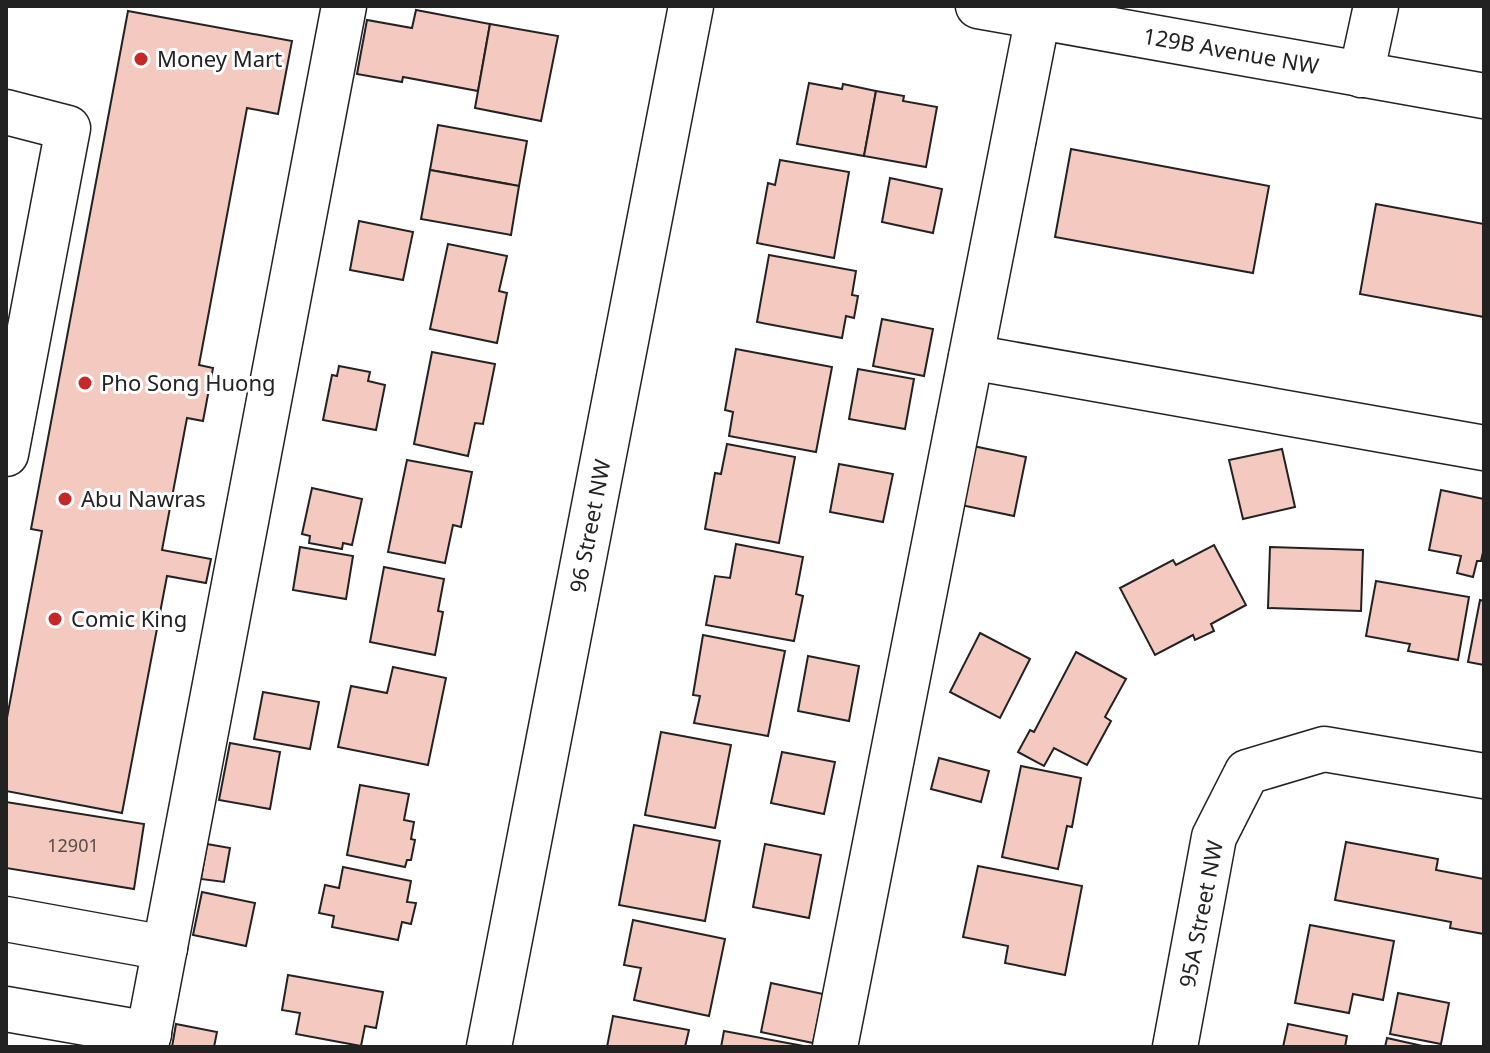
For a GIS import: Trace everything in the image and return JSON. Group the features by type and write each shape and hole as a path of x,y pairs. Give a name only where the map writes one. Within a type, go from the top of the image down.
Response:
{"street":[{"path":"6,1009 148,1040 344,6"},
{"name":"96 Street NW","path":"489,1047 691,6"},
{"name":"129B Avenue NW","path":"978,6 1039,11 1361,75 1484,96"},
{"path":"1361,75 1376,6"},
{"path":"835,1047 1039,11"},
{"path":"6,112 68,128 6,454"},
{"path":"971,357 1484,448"},
{"name":"95A Street NW","path":"1175,1047 1214,837 1247,772 1324,749 1484,776"},
{"path":"6,919 165,948"}],"building":[{"path":"416,10 490,24 478,91 403,77 402,82 357,74 367,20 412,28"},
{"path":"128,11 292,41 278,114 247,108 199,365 213,368 203,421 187,418 162,550 211,559 206,583 167,576 122,813 6,791 6,723 42,531 31,529"},
{"path":"490,24 558,36 541,121 475,108"},
{"path":"809,83 842,89 843,84 876,91 864,156 797,144"},
{"path":"876,91 904,96 903,101 937,107 926,167 864,156"},
{"path":"438,125 527,141 519,186 430,170"},
{"path":"1071,149 1269,186 1253,273 1055,237"},
{"path":"780,160 849,172 834,258 757,243 768,183 775,185"},
{"path":"430,170 519,186 511,235 421,219"},
{"path":"890,178 942,189 933,233 882,222"},
{"path":"1376,204 1484,224 1484,317 1360,294"},
{"path":"359,221 413,232 403,280 350,270"},
{"path":"448,244 507,256 499,291 507,293 497,343 430,329"},
{"path":"769,255 856,271 852,295 858,296 854,318 846,316 842,338 757,322"},
{"path":"882,319 933,329 924,376 873,366"},
{"path":"736,349 832,367 816,452 729,436 733,412 725,410"},
{"path":"432,352 495,364 483,424 475,423 468,456 414,444"},
{"path":"339,366 370,372 368,381 385,385 376,430 323,420 332,375 337,376"},
{"path":"858,369 914,379 905,429 849,419"},
{"path":"727,444 795,457 779,543 705,529 715,473 721,474"},
{"path":"973,446 1026,457 1014,516 961,505"},
{"path":"1282,449 1295,507 1243,519 1229,460"},
{"path":"407,460 472,472 461,527 453,525 445,563 388,552"},
{"path":"839,464 893,474 883,522 830,512"},
{"path":"312,488 362,499 352,545 343,543 342,549 309,543 310,536 302,534"},
{"path":"1441,490 1484,499 1484,548 1473,577 1457,573 1461,556 1429,550"},
{"path":"736,544 803,557 796,594 803,596 794,641 706,625 715,576 730,578"},
{"path":"1214,545 1246,605 1211,624 1214,631 1195,640 1193,635 1155,655 1120,588 1173,560 1176,565"},
{"path":"300,547 353,556 346,599 293,590"},
{"path":"1270,547 1363,550 1361,611 1268,608"},
{"path":"384,567 444,579 438,611 443,612 435,655 370,642"},
{"path":"1376,581 1469,597 1458,660 1408,651 1410,644 1366,636"},
{"path":"1480,600 1484,601 1484,665 1468,662"},
{"path":"980,633 1030,659 1000,718 950,692"},
{"path":"703,635 785,651 768,736 694,723 700,696 693,695"},
{"path":"1076,652 1126,679 1105,717 1111,721 1087,765 1054,748 1044,766 1018,752 1030,730 1034,732"},
{"path":"808,656 859,666 849,721 798,711"},
{"path":"393,667 446,678 428,765 338,747 351,686 387,693"},
{"path":"263,692 319,702 310,749 254,739"},
{"path":"661,732 731,745 715,828 645,815"},
{"path":"230,743 280,752 270,809 219,800"},
{"path":"782,752 835,762 824,814 771,803"},
{"path":"939,758 989,771 981,802 931,789"},
{"path":"1021,766 1081,778 1072,827 1067,826 1058,869 1002,857"},
{"path":"360,785 409,794 404,820 414,822 411,839 415,840 411,860 407,860 405,867 347,855"},
{"path":"6,802 144,824 134,889 6,868"},
{"path":"634,825 720,841 705,921 619,905"},
{"path":"1346,842 1438,859 1436,870 1484,879 1484,934 1450,928 1451,922 1335,900"},
{"path":"207,844 230,848 224,882 201,879"},
{"path":"765,844 821,855 809,918 753,907"},
{"path":"978,866 1082,886 1065,975 1005,963 1008,946 963,937"},
{"path":"343,867 411,881 407,902 416,903 411,924 402,922 398,940 332,927 334,916 319,913 325,885 339,888"},
{"path":"202,892 255,903 246,946 193,935"},
{"path":"633,920 725,939 709,1016 634,1000 641,968 624,965"},
{"path":"1310,925 1394,941 1383,1000 1353,994 1349,1013 1295,1003"},
{"path":"288,975 383,992 376,1028 365,1026 361,1046 296,1034 300,1013 282,1010"},
{"path":"771,983 823,994 813,1043 761,1032"},
{"path":"1398,993 1449,1003 1441,1044 1390,1034"},
{"path":"613,1016 689,1030 685,1047 607,1047"},
{"path":"176,1024 217,1032 214,1047 172,1047"},
{"path":"1288,1024 1347,1036 1345,1047 1283,1047"},
{"path":"724,1031 809,1047 721,1047"},
{"path":"1387,1038 1427,1047 1385,1047"}],"place":[{"name":"Money Mart","path":"141,59"},
{"name":"Pho Song Huong","path":"85,383"},
{"name":"Abu Nawras","path":"65,499"},
{"name":"Comic King","path":"55,619"}]}
